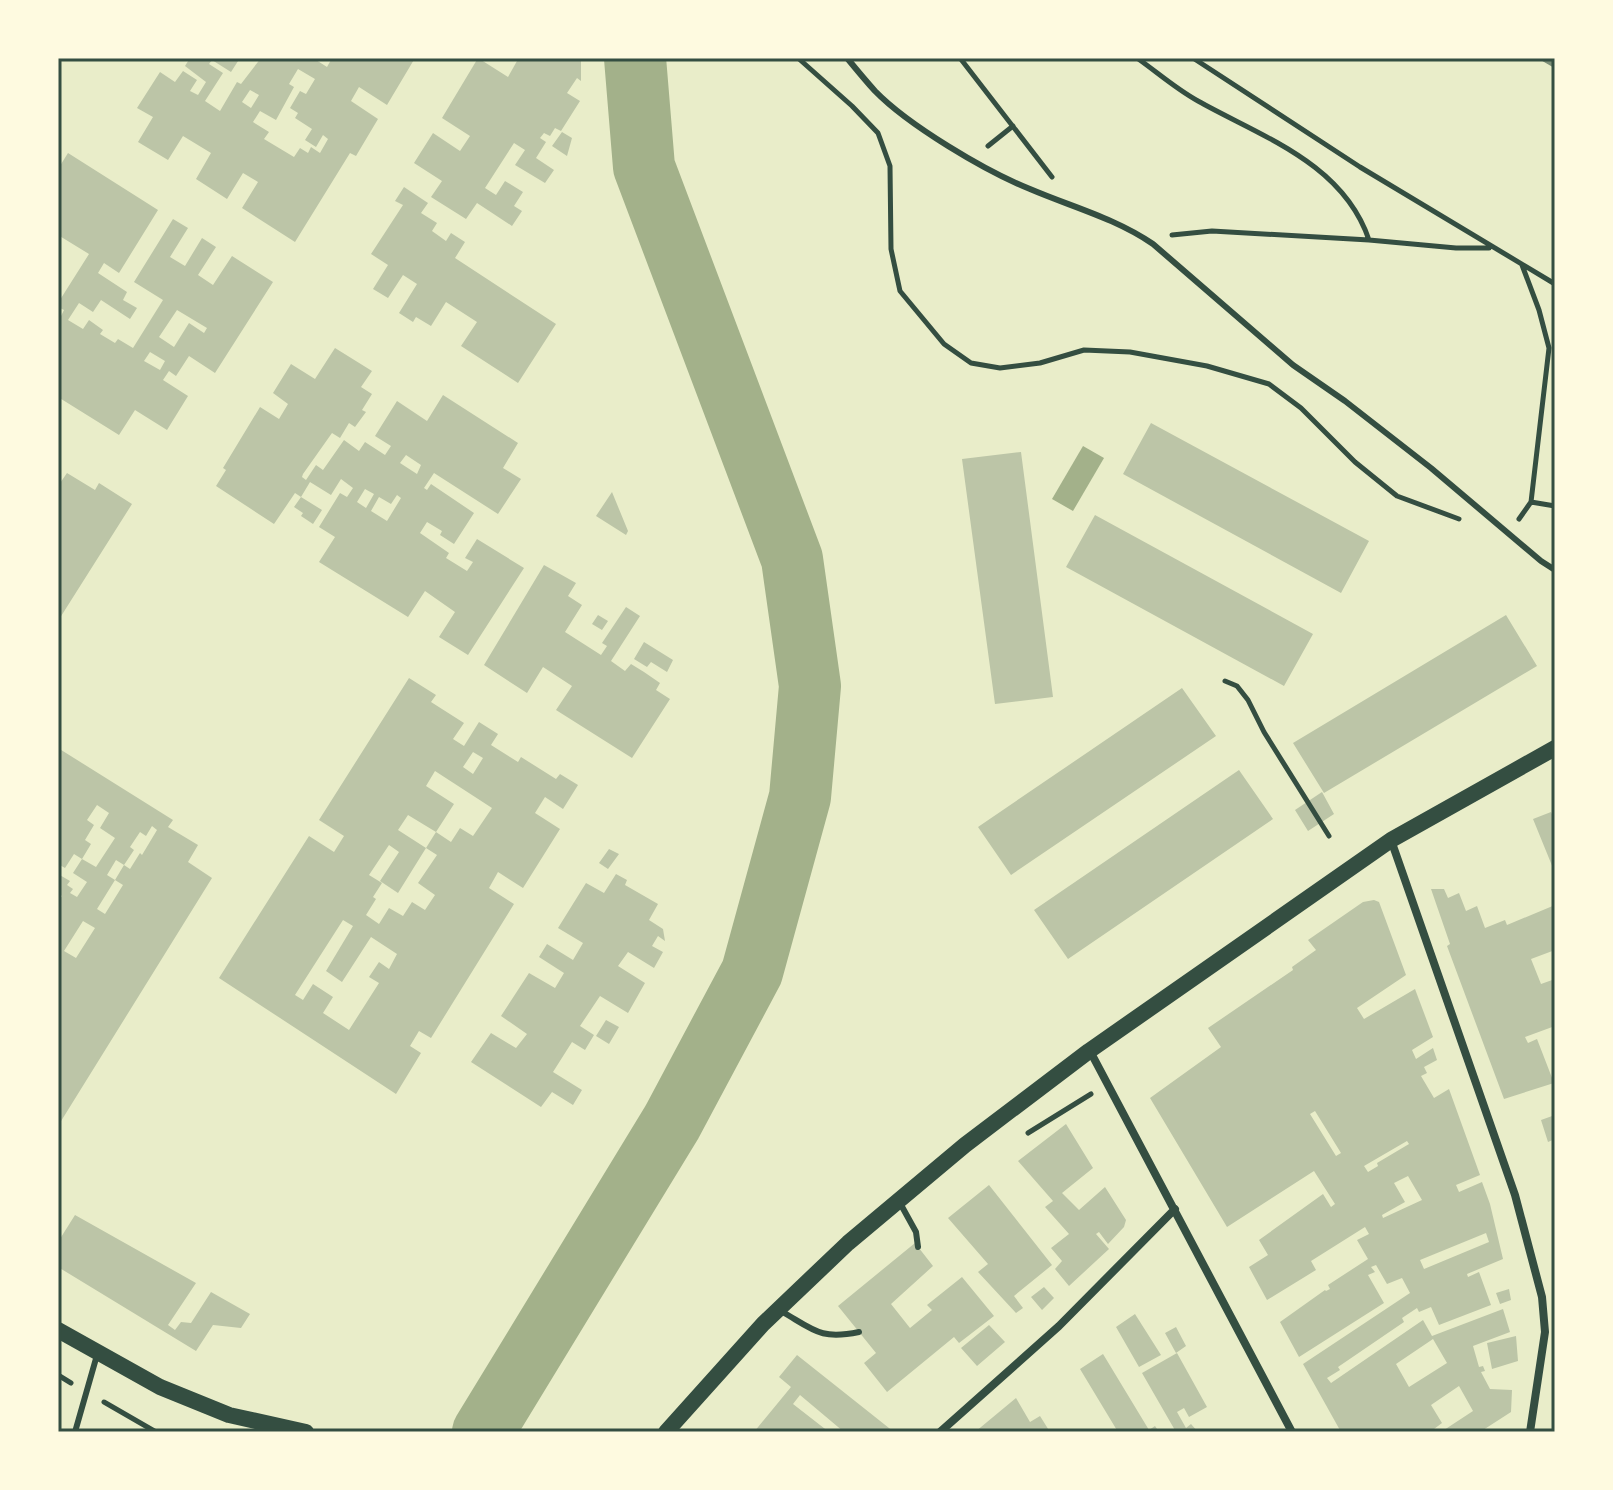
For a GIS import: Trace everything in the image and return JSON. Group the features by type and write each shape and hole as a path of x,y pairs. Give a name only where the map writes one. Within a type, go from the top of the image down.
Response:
{"main road":[{"path":"666,1432 778,1310 848,1243 965,1145 1089,1051 1391,840 1555,748"},
{"path":"58,1330 160,1387 229,1415 306,1432"}],"street":[{"path":"1391,840 1515,1195 1542,1297 1545,1332 1530,1432"},
{"path":"1089,1051 1292,1432"},
{"path":"940,1432 1059,1326 1175,1209"}],"lane":[{"path":"847,58 876,93 971,160 1027,188 1129,227 1153,244 1293,365 1431,468 1555,570"},
{"path":"899,1201 916,1232 918,1247"},
{"path":"778,1310 823,1335 859,1332"},
{"path":"75,1432 98,1352"}],"path":[{"path":"798,58 878,133 890,166 891,249 900,291 944,344 971,363 1000,368 1040,363 1084,350 1130,352 1207,366 1269,384 1301,408 1355,462 1397,496 1465,521"},
{"path":"960,58 1047,167 1056,184 1053,198"},
{"path":"1137,58 1194,99 1286,146 1334,182 1364,225 1369,240"},
{"path":"1193,58 1360,167 1555,284"},
{"path":"971,160 1013,126"},
{"path":"1153,244 1165,237 1189,231 1212,231 1491,248"},
{"path":"1508,534 1531,502 1552,349 1522,265"},
{"path":"1531,502 1555,506"},
{"path":"1225,681 1237,686 1248,700 1264,732 1329,836"},
{"path":"1019,1138 1108,1085"}],"shaded area":[{"path":"1083,446 1104,458 1073,511 1052,499"}],"building":[{"path":"190,58 240,58 231,72 212,60 209,64 223,73 205,101 220,111 237,82 241,84 261,58 313,58 327,67 332,58 415,58 387,105 359,87 351,101 378,119 356,156 350,153 295,242 242,208 258,182 243,173 227,199 196,179 211,153 183,136 168,160 138,142 153,117 137,108 160,72 175,82 183,71 197,80 190,91 198,95 206,82 185,66","holes":["298,69 315,79 306,94 300,91 290,108 298,113 295,118 312,129 305,140 316,147 323,135 328,139 320,153 311,147 308,153 300,148 294,157 264,139 269,132 253,122 260,111 276,120 294,87 289,84","250,90 259,95 251,108 242,102"]},
{"path":"478,58 508,77 517,61 513,58 581,58 581,81 577,78 567,93 580,101 561,131 555,128 550,136 544,133 540,138 546,142 536,158 554,170 545,183 515,165 525,150 514,143 485,188 496,195 505,181 523,192 514,206 522,211 512,226 477,203 466,219 431,197 442,181 414,163 433,133 460,151 470,136 442,118"},
{"path":"562,132 572,138 567,156 552,146"},
{"path":"68,153 158,210 119,273 104,263 98,273 127,292 123,300 137,308 130,319 101,300 93,312 79,303 68,320 83,329 89,320 103,330 100,334 115,343 118,339 133,348 163,300 134,282 173,219 188,228 170,257 185,266 202,238 216,247 198,275 213,285 232,256 273,282 215,373 189,356 176,376 169,371 163,380 188,396 167,430 135,410 119,435 58,397 58,314 61,316 64,310 58,307 58,303 89,254 58,235 58,169","holes":["177,310 207,328 204,333 189,323 174,347 159,337","150,352 165,361 160,370 144,361"]},
{"path":"404,187 428,203 421,213 437,223 432,231 446,241 451,233 465,242 455,258 556,324 518,383 461,346 477,322 446,302 431,326 416,317 413,322 399,313 417,284 403,275 388,298 373,289 388,265 371,254 403,205 395,201"},
{"path":"335,348 372,371 361,387 372,394 362,410 366,412 355,427 349,423 340,438 332,433 303,474 306,480 316,465 323,470 344,440 359,451 365,442 385,455 391,446 375,436 397,401 427,421 443,395 518,443 503,468 521,479 498,514 434,473 424,488 427,490 431,484 474,513 454,544 440,535 442,531 427,522 420,533 449,553 446,558 467,571 473,562 465,558 477,539 524,568 468,655 439,637 455,612 425,591 408,617 319,562 335,537 319,527 340,493 347,497 353,488 341,479 331,495 310,482 301,497 295,493 274,524 216,486 226,470 223,468 260,407 279,419 288,404 273,393 291,364 315,379","holes":["406,455 421,465 417,474 400,463","365,489 374,494 366,508 357,502","397,495 401,498 387,521 371,511 379,497 391,504"]},
{"path":"1151,423 1369,541 1341,593 1123,474"},
{"path":"1021,452 1053,697 995,704 962,459"},
{"path":"67,473 95,490 99,483 132,504 58,621 58,486"},
{"path":"612,492 628,531 626,535 596,516"},
{"path":"301,497 322,510 313,524 294,507"},
{"path":"1095,515 1313,634 1284,686 1066,567"},
{"path":"544,565 576,583 568,596 582,605 565,632 601,655 607,646 602,643 626,607 640,616 611,661 625,671 631,664 644,672 660,683 656,690 670,699 632,758 556,710 572,686 543,667 527,693 484,665"},
{"path":"598,615 608,621 602,630 592,624"},
{"path":"1506,615 1537,666 1324,793 1293,743"},
{"path":"644,642 673,660 667,672 651,662 647,667 634,659"},
{"path":"409,678 436,695 431,702 464,723 453,739 464,746 479,722 498,734 491,745 518,762 521,757 556,779 560,774 578,785 563,809 545,797 535,813 560,829 523,888 498,872 489,888 514,904 431,1038 419,1031 410,1046 421,1053 396,1094 219,978 309,836 334,852 344,836 319,820","holes":["473,752 483,758 473,774 463,767","435,771 492,808 473,836 460,828 451,842 436,832 454,804 426,786","408,815 436,832 426,848 398,830","389,845 399,852 380,881 398,893 426,848 437,855 418,883 435,895 425,910 412,902 403,916 389,908 379,924 366,915 382,883 369,875","343,920 353,926 326,971 342,982 371,937 397,954 389,969 379,962 369,977 379,983 349,1030 323,1013 333,997 313,984 303,1000 295,995"]},
{"path":"1182,688 1216,736 1011,875 978,827"},
{"path":"58,748 173,820 168,827 198,845 188,862 212,878 58,1126 58,901 62,896 58,893 58,874 70,881 67,885 73,889 70,893 77,897 87,882 73,873 82,859 74,854 65,868 58,864","holes":["97,805 109,813 100,828 115,838 96,867 82,859 91,844 85,840 94,825 87,820","152,826 157,830 130,869 124,865 134,850 130,847 140,832 146,836","116,860 124,865 115,880 107,875","115,880 123,885 105,914 97,909","83,921 95,928 76,958 64,951"]},
{"path":"1239,770 1273,819 1068,959 1034,910"},
{"path":"1322,792 1334,814 1308,831 1295,810"},
{"path":"1551,812 1555,821 1555,873 1533,819"},
{"path":"609,849 619,854 608,869 599,863"},
{"path":"616,874 627,880 625,885 658,904 649,920 663,929 665,941 658,936 652,946 663,952 654,968 628,952 618,966 645,983 628,1013 600,996 580,1026 594,1035 585,1050 572,1042 553,1072 582,1090 573,1105 552,1092 541,1107 471,1062 491,1033 516,1048 527,1034 501,1016 529,973 555,988 564,973 539,957 547,944 573,960 583,943 558,928 586,883 604,893"},
{"path":"1431,889 1444,889 1448,898 1459,893 1466,911 1477,906 1485,928 1505,920 1507,925 1555,905 1555,950 1531,959 1541,984 1555,979 1555,1026 1525,1037 1528,1043 1537,1039 1554,1083 1504,1099 1447,946 1450,944"},
{"path":"1363,902 1379,902 1406,975 1357,1008 1364,1019 1415,989 1433,1037 1412,1050 1416,1059 1433,1048 1437,1060 1424,1067 1427,1073 1421,1076 1434,1098 1449,1089 1480,1175 1456,1185 1459,1192 1482,1182 1503,1259 1467,1274 1468,1277 1479,1272 1491,1305 1439,1325 1431,1307 1419,1312 1417,1308 1402,1318 1404,1322 1338,1367 1340,1370 1327,1378 1331,1383 1423,1320 1432,1336 1503,1309 1510,1332 1473,1346 1490,1389 1512,1390 1511,1412 1480,1432 1441,1432 1473,1411 1459,1386 1431,1405 1442,1423 1430,1432 1341,1432 1303,1364 1410,1293 1402,1278 1387,1284 1376,1265 1371,1267 1375,1272 1368,1275 1384,1303 1299,1357 1280,1322 1368,1259 1357,1240 1369,1234 1365,1227 1311,1261 1316,1270 1267,1300 1249,1267 1268,1255 1259,1240 1323,1194 1331,1207 1335,1204 1314,1171 1227,1227 1150,1098 1221,1047 1208,1028 1293,970 1292,967 1316,950 1308,940","holes":["1315,1111 1341,1153 1336,1156 1310,1114","1407,1141 1409,1144 1368,1172 1364,1166","1408,1176 1422,1200 1383,1218 1382,1215 1405,1202 1394,1183","1486,1233 1489,1242 1424,1269 1420,1260","1433,1339 1447,1363 1409,1387 1396,1364"]},
{"path":"606,1020 619,1027 609,1044 596,1036"},
{"path":"1555,1115 1555,1139 1548,1142 1541,1120"},
{"path":"1066,1124 1093,1168 1062,1193 1079,1210 1105,1187 1126,1220 1124,1227 1108,1244 1099,1232 1096,1234 1109,1249 1069,1286 1055,1269 1062,1261 1051,1248 1069,1234 1045,1207 1053,1201 1018,1161"},
{"path":"989,1185 1052,1265 1014,1296 1023,1308 1016,1313 978,1272 988,1264 948,1218"},
{"path":"75,1215 196,1283 168,1325 175,1330 181,1322 191,1323 211,1292 250,1314 241,1328 213,1325 196,1351 58,1267 58,1242"},
{"path":"915,1243 933,1266 891,1304 910,1328 932,1310 927,1305 962,1277 994,1316 959,1343 954,1337 887,1392 864,1363 876,1353 838,1306"},
{"path":"1044,1287 1054,1298 1042,1310 1031,1297"},
{"path":"1509,1289 1511,1300 1500,1304 1496,1293"},
{"path":"1135,1314 1161,1355 1139,1367 1116,1327"},
{"path":"989,1325 1005,1342 977,1366 961,1348"},
{"path":"1176,1327 1186,1346 1176,1353 1165,1333"},
{"path":"1516,1336 1518,1361 1492,1369 1487,1343"},
{"path":"1177,1353 1207,1407 1189,1417 1184,1408 1177,1412 1186,1428 1191,1424 1198,1432 1176,1432 1142,1373"},
{"path":"1103,1354 1149,1430 1155,1426 1159,1432 1118,1432 1080,1369"},
{"path":"797,1355 894,1432 844,1432 800,1395 793,1404 829,1432 754,1432 791,1387 779,1377"},
{"path":"1016,1398 1030,1422 1040,1416 1050,1432 975,1432"}],"waterway":[{"path":"483,1432 672,1122 752,972 800,797 810,686 792,559 644,167 635,58"}],"railway":[{"path":"1543,58 1555,65"}]}
